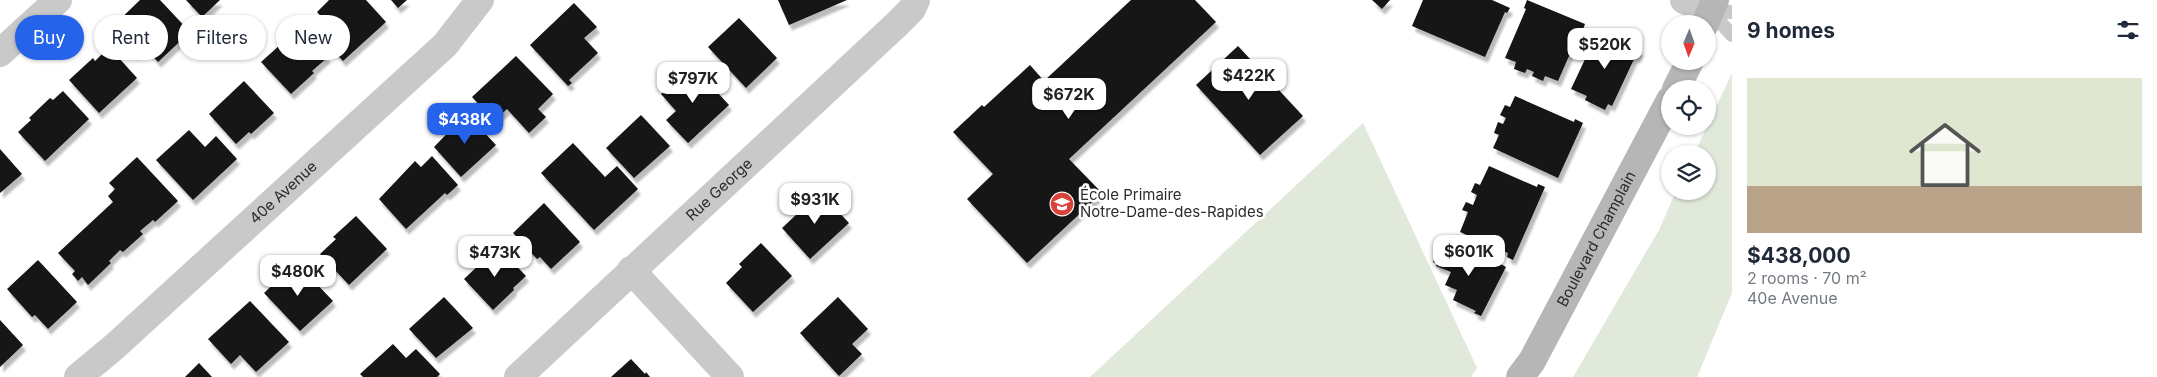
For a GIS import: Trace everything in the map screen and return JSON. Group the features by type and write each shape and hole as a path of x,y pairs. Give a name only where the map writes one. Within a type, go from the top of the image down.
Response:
{"main road":[{"name":"Boulevard Champlain","path":"1526,372 1661,117"}],"street":[{"path":"0,53 58,0"},
{"name":"40e Avenue","path":"78,377 114,347 426,63 445,44 480,0"},
{"name":"Rue George","path":"518,377 896,25 912,8 916,0"},
{"path":"1684,0 1716,12"},
{"path":"631,270 730,377"}],"lane":[{"path":"1716,12 1732,35"}],"green space":[{"path":"1732,73 1732,293 1697,377 1573,377 1659,230 1672,200 1716,200 1716,145 1698,145 1703,135 1716,135 1716,107"},
{"path":"1363,123 1477,368 1471,377 1090,377"}],"building":[{"path":"140,0 160,0 178,19 178,43 168,53 168,15 124,15"},
{"path":"186,0 220,0 204,15 200,15"},
{"path":"329,0 366,0 386,22 350,55 350,15 320,15 317,12"},
{"path":"391,0 407,0 398,8"},
{"path":"778,0 847,0 789,25"},
{"path":"1131,0 1195,0 1216,22 1069,159 1102,193 1027,263 967,199 993,174 953,132 1030,65 1044,81"},
{"path":"1372,0 1390,0 1382,9"},
{"path":"1423,0 1492,0 1510,8 1507,13 1505,12 1485,57 1412,26"},
{"path":"1527,0 1585,24 1582,32 1580,31 1558,81 1545,76 1543,81 1532,76 1534,72 1527,69 1525,73 1514,69 1516,62 1505,58 1526,9 1524,8"},
{"path":"574,3 597,27 584,38 598,53 569,80 572,83 568,86 530,45"},
{"path":"739,18 777,58 746,88 708,47"},
{"path":"1597,30 1641,50 1637,58 1635,57 1612,106 1608,104 1605,110 1585,100 1587,96 1571,89"},
{"path":"1238,46 1303,116 1260,155 1196,85"},
{"path":"276,49 276,60 325,60 312,71 314,73 291,94 261,62 266,60 266,58"},
{"path":"516,56 553,94 538,109 546,117 529,133 507,109 494,121 472,97"},
{"path":"93,58 95,61 121,60 137,78 99,113 69,80"},
{"path":"692,65 729,105 688,143 666,120 676,111 661,94"},
{"path":"244,81 274,113 251,134 249,132 236,144 209,114"},
{"path":"63,91 89,119 45,161 18,132 31,120 29,118 50,98 53,100"},
{"path":"1515,96 1574,122 1575,119 1583,123 1558,178 1493,148 1499,135 1494,133 1498,122 1503,124 1506,118 1500,115 1505,105 1510,107"},
{"path":"467,113 474,122 477,119 483,125 480,128 496,145 461,177 434,147"},
{"path":"641,115 670,146 634,178 606,148"},
{"path":"189,130 205,147 216,136 237,159 193,200 156,160"},
{"path":"573,143 605,177 617,166 638,189 594,230 541,173"},
{"path":"0,149 22,174 0,193"},
{"path":"432,156 458,185 447,195 445,193 406,229 379,199 415,161 421,167"},
{"path":"137,157 178,201 155,222 153,220 140,231 143,234 123,252 120,250 109,261 111,263 88,285 82,277 78,281 72,274 75,271 58,253 113,202 108,196 115,189 109,183"},
{"path":"1489,166 1537,187 1538,184 1545,187 1513,260 1507,257 1508,253 1460,232 1468,212 1462,210 1466,202 1473,205 1477,195 1471,192 1475,183 1480,185"},
{"path":"818,190 849,223 810,259 782,228 797,214 795,212"},
{"path":"544,203 580,242 551,269 540,257 537,259 513,233"},
{"path":"356,216 387,249 349,285 320,254 336,239 333,237"},
{"path":"761,243 792,276 753,312 726,283 742,267 739,264"},
{"path":"1447,243 1498,266 1499,263 1506,267 1481,316 1474,313 1476,311 1453,300 1457,290 1445,285 1451,272 1436,266 1437,264 1433,262 1440,244 1445,247"},
{"path":"498,247 526,276 493,310 464,279"},
{"path":"38,260 77,302 48,329 35,315 32,317 7,289"},
{"path":"294,264 306,277 308,275 333,301 300,331 264,293"},
{"path":"444,297 473,328 436,358 409,329"},
{"path":"838,297 868,329 852,344 862,354 839,376 800,333"},
{"path":"250,301 289,342 256,372 240,355 231,364 208,339"},
{"path":"0,320 23,345 0,367"},
{"path":"393,344 406,358 416,349 440,374 437,377 363,377 360,374"},
{"path":"631,359 650,377 611,377"},
{"path":"199,363 212,377 185,377"}],"place":[{"name":"École Primaire Notre-Dame-des-Rapides","path":"1062,204"}]}
